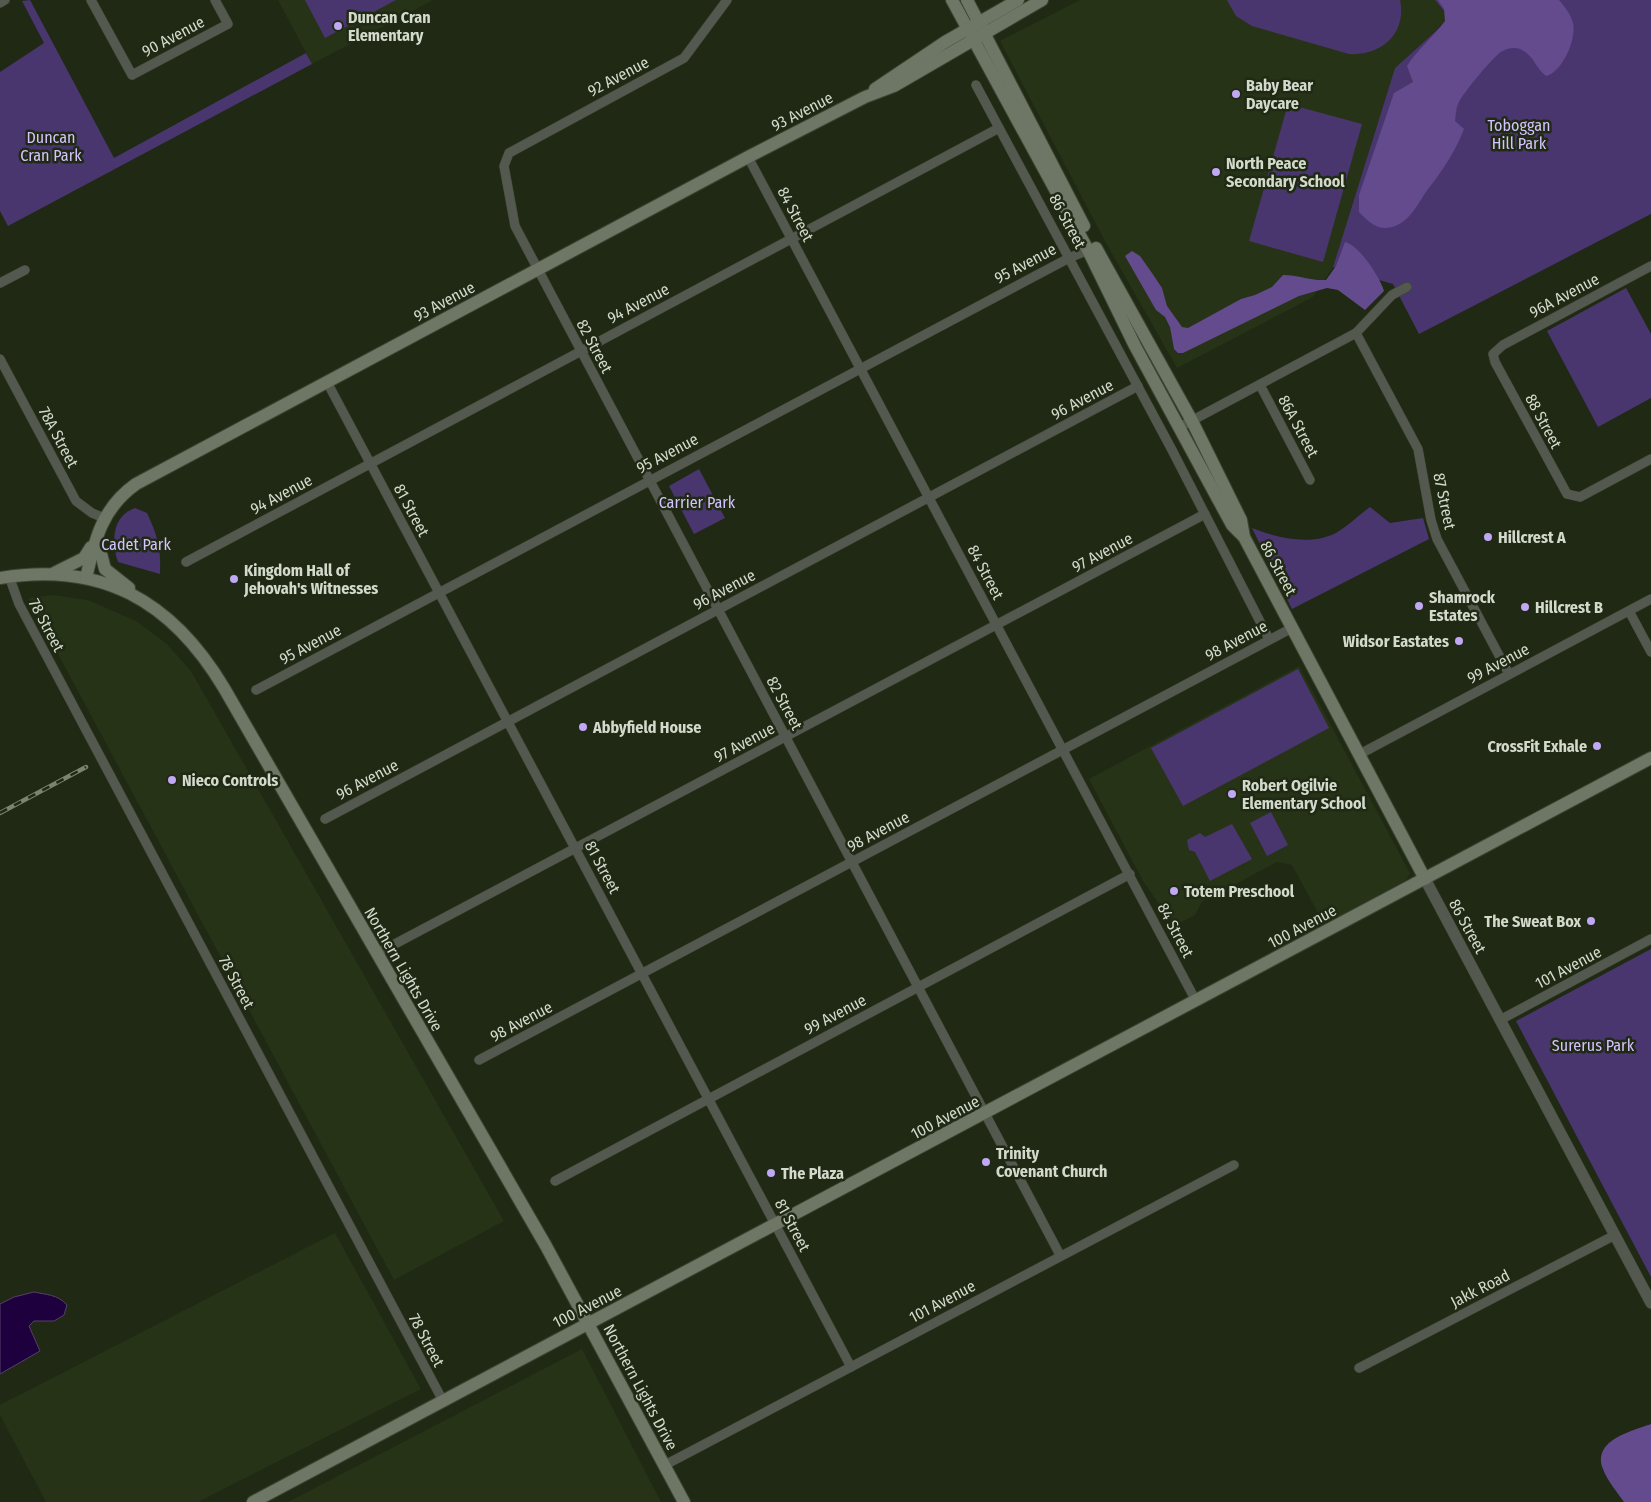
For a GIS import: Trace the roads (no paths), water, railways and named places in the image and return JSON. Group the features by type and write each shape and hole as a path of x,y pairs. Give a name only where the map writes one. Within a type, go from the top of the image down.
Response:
{"main road":[{"name":"86 Street","path":"952,0 970,35 1192,421 1241,520 1244,537"},
{"name":"86 Street","path":"967,0 1092,249 1178,428 1232,525 1244,537 1360,754 1424,879"},
{"name":"93 Avenue","path":"970,35 979,22 1018,0"},
{"name":"93 Avenue","path":"86,578 96,536 104,518 118,498 142,480 866,96 930,51 970,35 985,34 1042,0"},
{"path":"54,574 84,558 96,536"},
{"path":"96,536 106,568 151,605"},
{"name":"Northern Lights Drive","path":"4,577 54,574 86,578 114,586 151,605 180,628 210,665 546,1246 684,1502"},
{"name":"100 Avenue","path":"253,1502 1651,758"}],"street":[{"path":"0,3 5,0"},
{"name":"90 Avenue","path":"91,0 132,75 228,24 216,0"},
{"name":"92 Avenue","path":"506,159 514,149 684,58 727,0"},
{"name":"86 Street","path":"976,85 1138,386 1269,639"},
{"name":"94 Avenue","path":"186,562 999,128"},
{"name":"84 Street","path":"748,157 1196,1001"},
{"name":"82 Street","path":"506,159 504,166 515,226 1060,1255"},
{"name":"95 Avenue","path":"256,690 1068,258 1092,249"},
{"name":"96A Avenue","path":"1493,354 1504,345 1651,266"},
{"path":"0,283 25,270"},
{"path":"1178,428 1356,333 1392,295 1407,287"},
{"name":"87 Street","path":"1356,333 1418,449 1431,520 1437,539 1509,674"},
{"name":"88 Street","path":"1493,354 1495,362 1563,489 1574,497 1588,493 1651,459"},
{"name":"78A Street","path":"0,359 76,501 92,514 104,518"},
{"name":"81 Street","path":"327,382 852,1367"},
{"name":"86A Street","path":"1260,385 1310,480"},
{"name":"96 Avenue","path":"325,819 1138,386"},
{"name":"97 Avenue","path":"376,954 1205,514"},
{"name":"78 Street","path":"4,577 443,1401"},
{"name":"99 Avenue","path":"1360,754 1651,599"},
{"path":"1629,611 1651,652"},
{"name":"98 Avenue","path":"478,1060 1292,628"},
{"name":"99 Avenue","path":"555,1181 1130,874"},
{"name":"86 Street","path":"1424,879 1651,1304"},
{"name":"101 Avenue","path":"1500,1020 1651,939"},
{"name":"101 Avenue","path":"664,1465 1234,1165"},
{"name":"Jakk Road","path":"1359,1368 1615,1235"}],"railway":[{"path":"0,813 86,767"}],"place":[{"name":"Duncan Cran Elementary","path":"338,26"},
{"name":"Baby Bear Daycare","path":"1236,94"},
{"name":"North Peace Secondary School","path":"1216,172"},
{"name":"Hillcrest A","path":"1488,537"},
{"name":"Kingdom Hall of Jehovah's Witnesses","path":"234,579"},
{"name":"Shamrock Estates","path":"1419,606"},
{"name":"Hillcrest B","path":"1525,607"},
{"name":"Widsor Eastates","path":"1459,641"},
{"name":"Abbyfield House","path":"583,727"},
{"name":"CrossFit Exhale","path":"1597,746"},
{"name":"Nieco Controls","path":"172,780"},
{"name":"Robert Ogilvie Elementary School","path":"1232,794"},
{"name":"Totem Preschool","path":"1174,891"},
{"name":"The Sweat Box","path":"1591,921"},
{"name":"Trinity Covenant Church","path":"986,1162"},
{"name":"The Plaza","path":"771,1173"}],"park label":[{"name":"Toboggan Hill Park","path":"1519,134"},
{"name":"Duncan Cran Park","path":"51,146"},
{"name":"Carrier Park","path":"697,502"},
{"name":"Cadet Park","path":"136,544"},
{"name":"Surerus Park","path":"1593,1045"}]}
